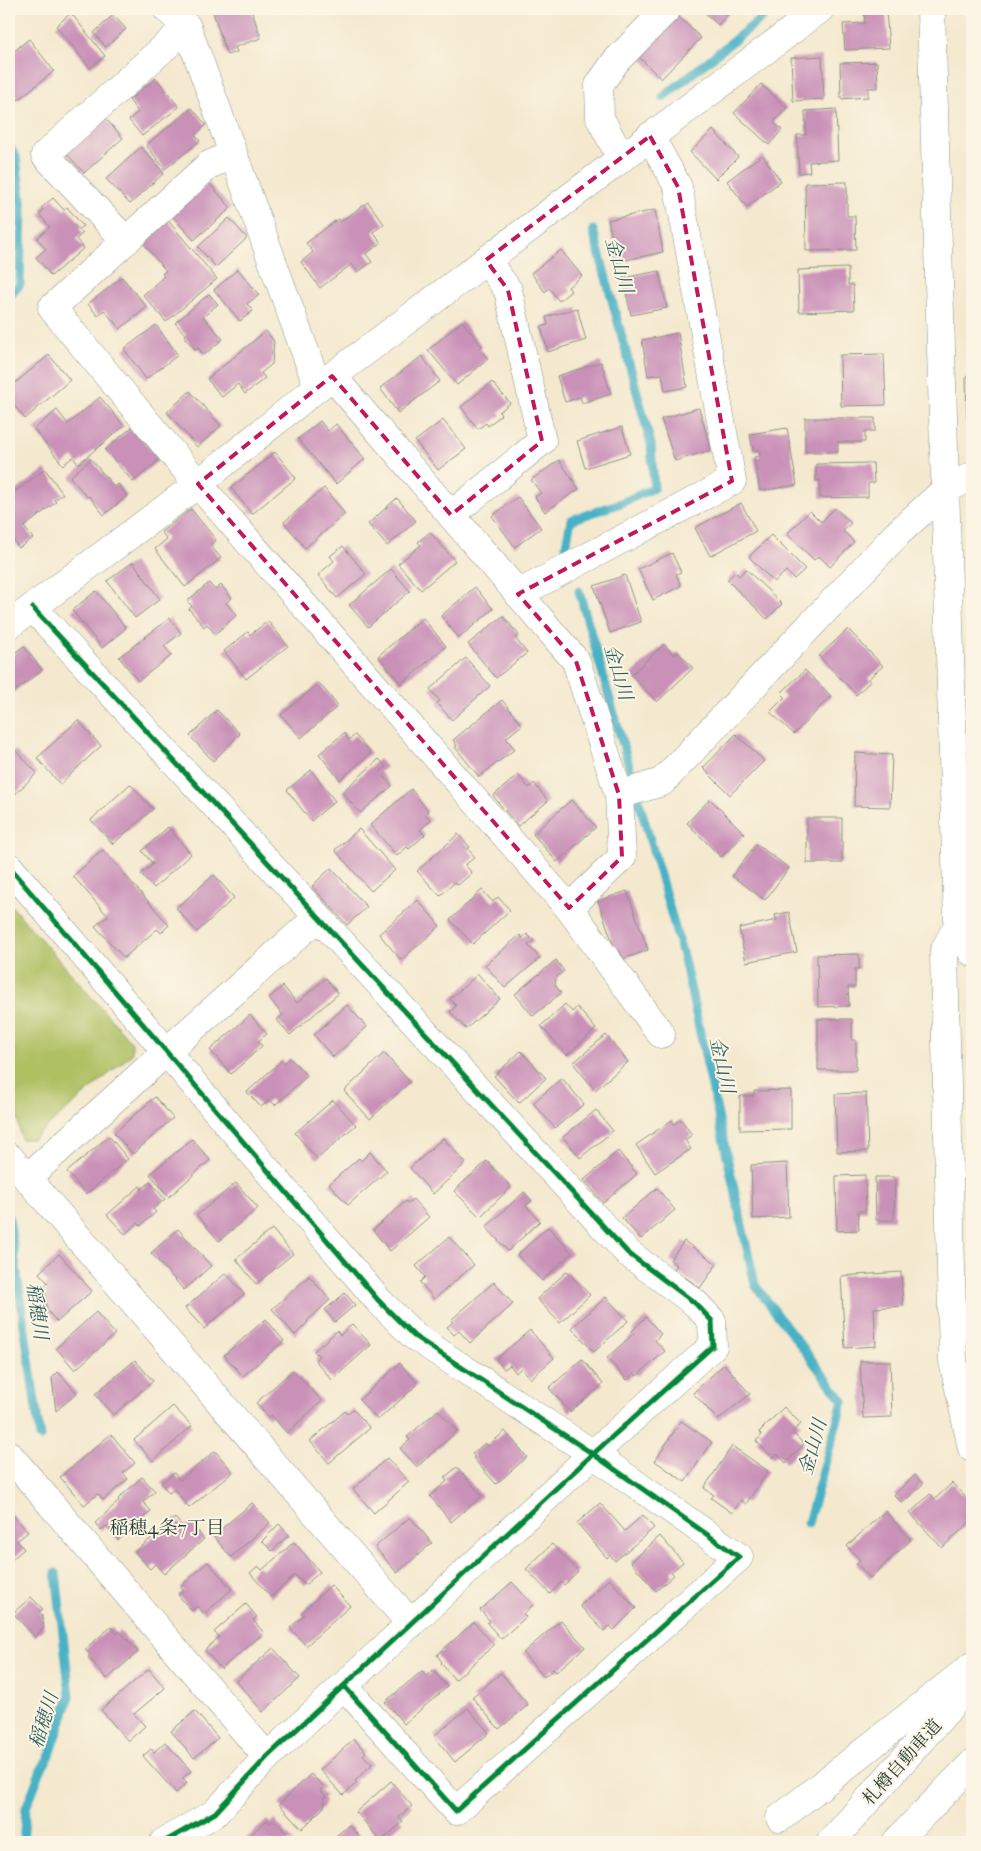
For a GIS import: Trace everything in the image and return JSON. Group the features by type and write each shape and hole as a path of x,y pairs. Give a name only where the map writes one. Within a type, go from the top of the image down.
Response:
{"main road":[{"path":"167,9 187,27 233,154 325,382 451,515 576,661 619,795 622,857 569,908"},
{"path":"622,158 600,118 599,85 616,61 667,9"},
{"path":"9,625 198,484 325,382 820,9"},
{"path":"931,9 945,490 963,794 958,925 944,951 949,1246 953,1360 972,1448"},
{"path":"126,241 45,155 187,27"},
{"path":"518,594 732,481 678,187 650,136"},
{"path":"233,154 209,165 52,308 198,484 569,908 662,1034"},
{"path":"451,515 542,441 508,290 486,260"},
{"path":"619,795 662,782 897,534 945,490 972,476"},
{"path":"33,608 628,1254 695,1303 712,1321 713,1346 593,1454 267,1757 215,1813 164,1842"},
{"path":"9,867 378,1300 414,1336 593,1454 739,1557 456,1811 344,1686"},
{"path":"27,1178 318,916"},
{"path":"958,925 972,952"},
{"path":"9,1157 411,1624"},
{"path":"9,1455 267,1757"},
{"path":"780,1818 972,1666"},
{"name":"札樽自動車道","path":"831,1842 972,1682"},
{"path":"896,1842 972,1764"}],"highlighted area":[{"path":"650,136 678,187 732,481 518,594 576,661 619,795 622,857 569,908 198,484 332,376 451,515 542,441 508,290 486,260"}],"green space":[{"path":"9,903 132,1043 132,1054 33,1139 21,1139 9,1063"}],"building":[{"path":"212,9 251,9 261,38 235,47 237,52 227,55"},
{"path":"701,9 733,9 718,25"},
{"path":"886,11 889,48 845,50 843,24 865,23 864,12"},
{"path":"71,13 105,56 90,68 56,26"},
{"path":"676,14 701,38 661,79 637,55"},
{"path":"113,15 126,29 106,47 94,33"},
{"path":"29,39 54,71 18,100 9,88 9,55"},
{"path":"822,56 824,99 793,101 791,58"},
{"path":"877,62 878,88 868,88 868,97 841,99 840,63"},
{"path":"156,78 179,107 142,136 129,120 138,112 129,100"},
{"path":"761,84 787,108 774,122 782,130 769,145 734,113"},
{"path":"192,108 206,125 195,135 200,141 165,169 146,145"},
{"path":"836,109 838,160 809,162 810,172 799,173 797,135 806,135 805,111"},
{"path":"105,118 123,138 84,173 66,153"},
{"path":"713,130 738,157 716,179 690,152"},
{"path":"141,147 164,173 130,204 106,179"},
{"path":"762,155 781,181 747,207 727,181"},
{"path":"847,182 847,216 855,216 856,250 806,251 805,183"},
{"path":"209,183 231,208 194,240 171,215"},
{"path":"53,198 64,210 67,207 83,226 79,229 83,233 76,239 84,248 51,276 36,257 46,249 37,238 50,227 39,214 43,211 41,208"},
{"path":"368,202 384,224 373,232 381,243 366,254 372,262 358,272 352,264 320,288 301,262 313,252 306,243 338,219 340,222"},
{"path":"655,210 663,252 617,262 608,220"},
{"path":"165,217 217,279 166,322 143,295 164,276 162,274 166,271 139,238"},
{"path":"229,218 247,238 216,267 198,247"},
{"path":"561,250 582,276 568,287 571,291 559,301 549,288 545,292 531,273"},
{"path":"848,268 848,285 853,285 854,310 799,312 798,270"},
{"path":"238,269 259,295 247,304 253,311 240,321 214,290"},
{"path":"659,271 667,308 631,315 623,278"},
{"path":"122,277 147,307 120,329 104,310 98,316 88,304"},
{"path":"209,294 218,304 203,317 223,339 204,355 198,348 196,350 184,337 186,335 175,323"},
{"path":"577,308 586,340 548,352 541,327 548,325 546,317"},
{"path":"462,321 482,346 480,348 488,359 457,385 428,350"},
{"path":"156,325 178,355 146,379 124,349"},
{"path":"266,331 274,341 272,364 261,373 265,378 245,394 238,384 222,397 207,379"},
{"path":"678,333 687,387 665,391 662,374 648,376 642,340"},
{"path":"884,354 886,405 841,406 840,355"},
{"path":"49,355 70,380 25,419 9,399 14,394 9,388"},
{"path":"422,356 440,381 398,413 380,388"},
{"path":"601,362 611,394 582,403 580,397 565,402 557,376"},
{"path":"966,377 972,377 972,418 967,418"},
{"path":"492,382 510,403 499,412 501,415 488,426 486,423 478,429 461,407"},
{"path":"190,391 221,426 197,447 167,412"},
{"path":"100,397 124,426 78,464 73,457 63,465 34,429 57,410 68,424"},
{"path":"699,408 711,450 675,461 661,419"},
{"path":"805,418 875,418 875,431 865,431 865,442 838,442 838,452 805,452"},
{"path":"443,420 466,449 438,470 415,441"},
{"path":"320,421 328,431 336,424 365,459 336,484 298,439"},
{"path":"132,427 159,460 133,482 105,450"},
{"path":"622,427 630,454 585,468 577,441"},
{"path":"787,428 797,485 760,491 754,457 760,456 759,450 753,451 750,434"},
{"path":"275,452 296,478 252,514 231,488"},
{"path":"91,459 114,487 118,484 127,496 104,515 70,477"},
{"path":"559,460 579,489 545,512 535,497 541,493 531,480"},
{"path":"873,463 874,483 868,483 868,497 820,498 820,480 816,481 816,464"},
{"path":"45,469 63,494 54,500 56,502 24,527 33,538 19,548 9,534 9,496"},
{"path":"324,488 345,514 305,548 284,522"},
{"path":"518,497 541,528 515,547 492,516"},
{"path":"397,498 416,521 387,546 368,524"},
{"path":"741,503 756,531 710,556 695,528"},
{"path":"835,508 851,523 843,531 854,542 830,567 819,556 814,560 787,534 810,511 821,522"},
{"path":"191,509 216,540 210,545 221,558 185,587 155,549 167,539 161,532"},
{"path":"430,532 455,561 421,590 398,564 421,545 418,542"},
{"path":"771,535 805,569 794,579 786,571 774,582 749,557"},
{"path":"343,546 366,574 337,598 318,575 334,561 330,556"},
{"path":"672,553 681,572 676,574 681,586 653,600 638,569"},
{"path":"133,562 160,599 135,618 107,581"},
{"path":"391,569 410,591 368,627 349,605"},
{"path":"746,569 782,604 767,619 727,580 735,572 739,576"},
{"path":"625,575 641,622 610,633 594,586"},
{"path":"209,583 215,590 221,585 232,598 226,603 237,615 215,634 207,624 204,627 189,609 192,606 187,601"},
{"path":"475,587 493,609 459,638 441,616"},
{"path":"96,591 126,628 102,648 72,610"},
{"path":"503,616 519,635 515,638 527,653 496,678 468,644"},
{"path":"170,618 181,633 164,646 172,655 138,681 119,657"},
{"path":"423,618 446,646 401,684 378,656"},
{"path":"268,621 288,646 246,679 224,651 248,632 250,635"},
{"path":"848,629 883,666 868,679 871,681 856,695 819,656"},
{"path":"664,644 674,655 678,652 693,668 657,702 631,675"},
{"path":"24,646 42,670 9,696 9,657"},
{"path":"466,658 490,686 452,720 437,703 440,701 430,689"},
{"path":"805,670 831,696 794,734 770,712 785,697 781,693"},
{"path":"319,683 338,706 301,738 281,715"},
{"path":"502,700 522,725 506,738 515,749 479,777 455,747 457,746 453,740"},
{"path":"217,710 240,734 213,761 190,736"},
{"path":"78,720 101,746 60,784 37,758"},
{"path":"344,733 349,740 355,735 371,753 340,780 319,754"},
{"path":"736,734 764,761 730,795 703,768"},
{"path":"15,750 37,773 9,800 9,756"},
{"path":"855,753 892,755 890,807 854,806"},
{"path":"379,759 386,767 380,772 392,786 360,813 342,792"},
{"path":"311,770 335,801 311,821 287,790"},
{"path":"518,775 529,788 534,783 548,801 518,826 493,796"},
{"path":"130,784 153,809 113,844 91,820"},
{"path":"411,789 428,811 425,814 431,820 420,830 425,835 409,849 407,847 397,856 370,825"},
{"path":"710,799 745,834 721,857 687,823"},
{"path":"571,800 596,827 557,862 533,834"},
{"path":"807,818 842,818 842,863 807,863"},
{"path":"168,827 191,854 154,888 141,874 153,864 142,851"},
{"path":"359,829 395,870 371,891 335,850"},
{"path":"458,834 470,847 468,849 475,857 465,865 472,873 458,885 455,882 440,896 417,871"},
{"path":"756,844 789,868 765,900 732,876"},
{"path":"103,850 169,925 161,933 157,929 124,958 95,926 108,916 73,876"},
{"path":"331,868 367,907 347,925 312,886"},
{"path":"214,875 234,898 197,932 176,908"},
{"path":"482,890 493,902 498,897 510,910 473,944 450,920"},
{"path":"627,891 648,950 623,959 620,951 616,952 598,901"},
{"path":"418,900 440,926 401,960 379,934"},
{"path":"789,912 797,952 746,962 739,928 777,920 775,915"},
{"path":"527,934 534,941 528,945 540,958 505,988 485,965 520,935 522,938"},
{"path":"859,954 859,969 855,969 855,987 848,987 849,1006 818,1007 817,955"},
{"path":"556,960 564,971 556,978 555,985 561,993 533,1016 515,994"},
{"path":"478,974 500,999 466,1029 450,1012 456,1006 450,999"},
{"path":"326,978 338,994 290,1035 277,1020 283,1015 269,998 283,986 297,1003"},
{"path":"565,1004 572,1012 577,1007 596,1029 567,1055 541,1026"},
{"path":"347,1005 367,1027 333,1057 314,1035"},
{"path":"250,1015 267,1034 258,1041 262,1046 231,1074 210,1050"},
{"path":"818,1019 852,1019 852,1040 856,1040 856,1070 818,1070"},
{"path":"606,1035 628,1062 595,1090 573,1063"},
{"path":"521,1051 546,1078 519,1103 494,1076"},
{"path":"384,1053 410,1082 370,1119 344,1091"},
{"path":"290,1058 307,1076 275,1105 270,1100 261,1107 247,1092 282,1060 284,1063"},
{"path":"562,1078 584,1104 555,1128 533,1103"},
{"path":"791,1090 791,1129 740,1130 740,1096 754,1096 754,1091"},
{"path":"866,1093 868,1151 837,1152 835,1094"},
{"path":"155,1097 173,1118 133,1154 114,1133"},
{"path":"333,1100 356,1125 317,1159 295,1133"},
{"path":"596,1110 613,1131 580,1158 563,1137"},
{"path":"681,1119 692,1135 685,1140 691,1149 655,1173 636,1145 672,1120 674,1124"},
{"path":"109,1136 128,1159 86,1194 67,1172"},
{"path":"443,1138 466,1163 433,1194 410,1168"},
{"path":"192,1139 210,1160 169,1197 150,1174"},
{"path":"618,1151 637,1174 603,1203 584,1180"},
{"path":"370,1152 387,1171 348,1205 329,1184 359,1158 361,1161"},
{"path":"487,1161 511,1187 480,1217 454,1191"},
{"path":"787,1163 789,1217 753,1219 751,1165"},
{"path":"865,1175 866,1211 858,1211 859,1230 837,1231 836,1176"},
{"path":"875,1177 895,1177 894,1220 876,1220"},
{"path":"150,1182 165,1199 153,1209 156,1212 140,1226 138,1223 125,1234 107,1215 140,1186 142,1189"},
{"path":"236,1183 258,1208 219,1241 197,1215"},
{"path":"657,1188 675,1210 641,1239 622,1218"},
{"path":"524,1192 532,1201 526,1206 540,1221 508,1251 486,1227"},
{"path":"413,1199 429,1217 390,1251 373,1230 406,1201 408,1203"},
{"path":"548,1227 572,1253 542,1281 517,1255"},
{"path":"178,1229 211,1266 184,1290 151,1253"},
{"path":"272,1229 293,1254 256,1284 236,1259"},
{"path":"449,1237 474,1265 434,1299 420,1282 425,1277 416,1266"},
{"path":"684,1241 717,1264 700,1288 674,1269 677,1265 670,1260"},
{"path":"59,1254 92,1291 57,1322 47,1310 45,1285 48,1283 39,1273"},
{"path":"567,1271 590,1295 560,1323 537,1299"},
{"path":"901,1272 903,1306 874,1308 876,1346 845,1348 841,1276"},
{"path":"226,1273 244,1294 204,1329 185,1308"},
{"path":"309,1276 330,1300 295,1335 272,1309"},
{"path":"494,1282 513,1304 470,1343 459,1331 454,1335 447,1327 453,1322 451,1320"},
{"path":"345,1293 355,1305 335,1322 325,1310"},
{"path":"606,1297 628,1321 594,1352 572,1328"},
{"path":"96,1312 115,1334 75,1370 56,1348"},
{"path":"646,1317 661,1334 655,1340 665,1351 637,1376 634,1373 627,1380 607,1358 634,1333 632,1331"},
{"path":"266,1319 284,1341 243,1376 224,1355"},
{"path":"352,1324 371,1345 332,1380 315,1360 319,1356 314,1351 337,1331 340,1335"},
{"path":"530,1330 554,1358 530,1379 521,1368 516,1373 510,1365 504,1369 496,1359"},
{"path":"582,1359 603,1384 570,1412 549,1388"},
{"path":"135,1360 153,1381 113,1415 95,1394"},
{"path":"860,1361 890,1361 892,1417 863,1418"},
{"path":"400,1363 418,1384 378,1420 359,1400"},
{"path":"724,1364 750,1394 718,1420 693,1393"},
{"path":"293,1370 322,1401 287,1433 271,1415 269,1418 256,1403"},
{"path":"58,1372 77,1393 56,1411 52,1378"},
{"path":"173,1406 192,1426 153,1461 134,1440"},
{"path":"784,1407 801,1424 792,1432 804,1444 786,1463 777,1454 773,1458 756,1441 762,1435 759,1432"},
{"path":"353,1409 370,1428 329,1463 310,1441 345,1411 347,1414"},
{"path":"438,1410 457,1431 417,1467 400,1448 410,1440 407,1437"},
{"path":"681,1421 712,1442 685,1482 655,1461"},
{"path":"505,1431 527,1457 496,1484 473,1458 475,1457 472,1454 485,1443 488,1446"},
{"path":"111,1434 135,1463 123,1473 128,1479 103,1500 98,1494 84,1505 60,1477"},
{"path":"732,1446 768,1471 746,1504 741,1500 732,1513 711,1498 714,1495 704,1488"},
{"path":"215,1451 233,1472 189,1508 174,1489 169,1493 161,1483 174,1473 180,1480"},
{"path":"387,1458 409,1482 374,1513 353,1489"},
{"path":"457,1467 482,1496 451,1522 430,1496 447,1481 444,1478"},
{"path":"915,1475 923,1484 902,1503 894,1495"},
{"path":"142,1477 155,1491 143,1502 151,1511 118,1540 106,1526 101,1530 95,1523"},
{"path":"952,1483 972,1504 972,1520 942,1548 910,1513 930,1494 935,1499"},
{"path":"252,1503 270,1523 231,1557 213,1536"},
{"path":"600,1503 625,1531 643,1515 654,1528 615,1561 610,1555 607,1558 577,1523"},
{"path":"9,1511 28,1532 17,1541 24,1549 9,1562"},
{"path":"885,1511 911,1540 870,1578 856,1563 860,1560 847,1546"},
{"path":"410,1517 432,1543 397,1573 375,1547"},
{"path":"175,1518 184,1528 190,1522 204,1539 164,1574 155,1564 150,1569 135,1552"},
{"path":"279,1524 289,1535 272,1551 262,1541"},
{"path":"660,1536 683,1562 671,1572 674,1575 656,1591 631,1562"},
{"path":"294,1542 320,1572 305,1585 295,1575 271,1597 250,1573 258,1566 262,1570"},
{"path":"552,1544 578,1571 564,1585 561,1582 550,1594 526,1569"},
{"path":"208,1562 232,1589 204,1614 197,1606 192,1611 178,1595 184,1591 180,1587"},
{"path":"609,1579 636,1608 614,1630 610,1626 604,1631 580,1606"},
{"path":"512,1582 533,1605 523,1614 526,1617 501,1639 487,1623 490,1621 480,1610"},
{"path":"331,1585 350,1606 306,1646 290,1628 304,1615 301,1613"},
{"path":"31,1597 43,1609 39,1612 42,1615 44,1628 35,1637 13,1613"},
{"path":"246,1604 257,1617 253,1620 264,1633 221,1669 205,1650 219,1637 214,1632"},
{"path":"561,1620 585,1647 556,1672 553,1669 544,1677 523,1653"},
{"path":"474,1622 494,1645 455,1680 437,1655"},
{"path":"111,1627 117,1634 120,1631 138,1652 107,1679 88,1657 90,1655 85,1649"},
{"path":"273,1648 300,1678 263,1712 236,1681"},
{"path":"149,1669 165,1688 134,1714 145,1726 128,1741 101,1710"},
{"path":"433,1670 447,1687 404,1724 385,1702 422,1671 427,1676"},
{"path":"501,1673 528,1705 499,1729 472,1697"},
{"path":"468,1708 489,1733 455,1762 434,1736"},
{"path":"195,1711 218,1738 194,1758 171,1731"},
{"path":"354,1739 366,1752 363,1755 372,1764 355,1781 357,1783 343,1795 320,1770"},
{"path":"165,1742 191,1771 183,1778 187,1783 176,1793 143,1756 151,1749 154,1752"},
{"path":"311,1774 324,1787 320,1790 326,1796 323,1798 325,1801 324,1807 302,1829 279,1804"},
{"path":"391,1781 412,1806 399,1817 403,1822 381,1841 356,1812"},
{"path":"267,1820 270,1823 274,1820 294,1842 243,1841"},
{"path":"349,1825 364,1842 329,1842"}],"waterway":[{"name":"金山川","path":"663,97 773,9"},
{"name":"稲穂川","path":"9,146 16,157 22,209 20,284 9,297"},
{"name":"金山川","path":"566,545 571,520 621,503 654,488 651,444 593,230"},
{"name":"金山川","path":"579,591 684,959 755,1285 843,1401 808,1523"},
{"name":"稲穂川","path":"9,1218 40,1437"},
{"name":"稲穂川","path":"23,1842 26,1808 41,1770 50,1755 70,1696 56,1573"}],"cycle path":[{"path":"33,608 628,1253 695,1303 712,1321 713,1346 593,1454 267,1757 215,1813 164,1842"},
{"path":"9,867 378,1300 414,1336 593,1454 739,1557 456,1811 344,1686"}],"district":[{"name":"稲穂4条7丁目","path":"167,1527"}]}
